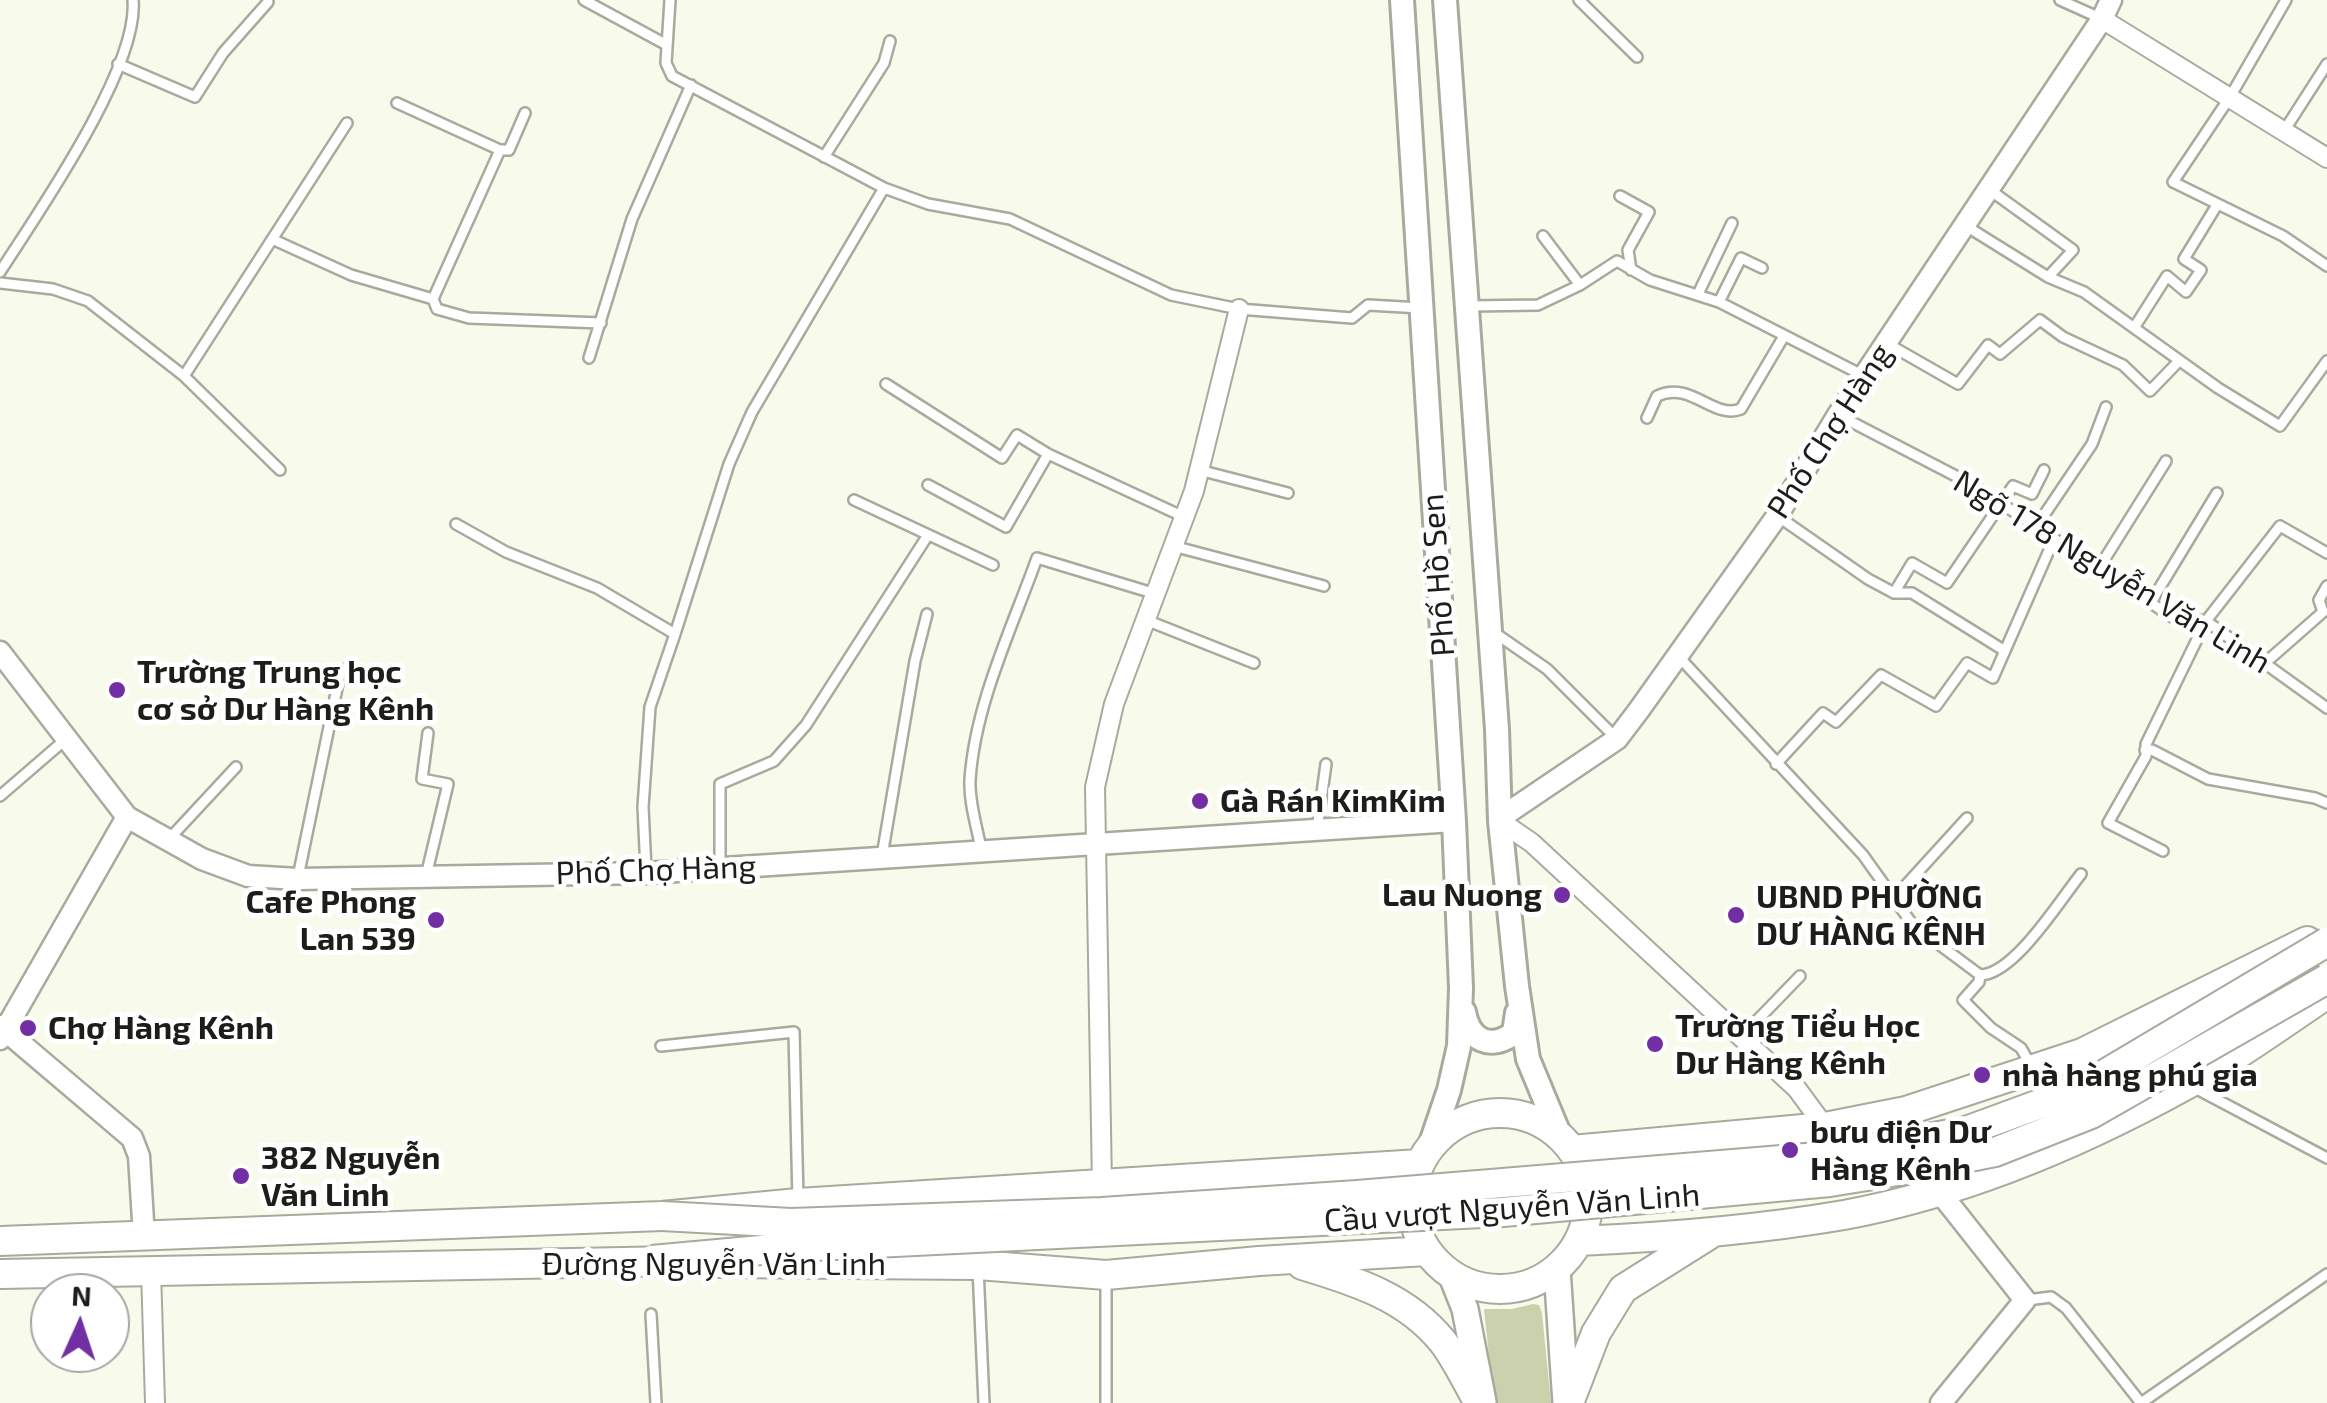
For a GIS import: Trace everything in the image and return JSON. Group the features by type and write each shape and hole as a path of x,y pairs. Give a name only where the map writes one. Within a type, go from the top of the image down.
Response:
{"highway":[{"path":"1566,1143 1825,1128 1906,1110 2082,1054 2327,933"},
{"name":"Cầu vượt Nguyễn Văn Linh","path":"662,1216 791,1222 1102,1212 1830,1156 1966,1131 2078,1090 2327,942"},
{"name":"Cầu vượt Nguyễn Văn Linh","path":"652,1260 794,1247 1521,1210 1830,1182 1910,1169 1995,1152 2090,1114 2327,979"},
{"path":"1579,1241 1711,1234 1847,1214 1938,1190 2056,1150 2188,1084 2327,994"},
{"path":"1490,1114 1516,1114 1539,1122 1566,1143 1583,1171 1588,1194 1579,1241 1557,1269 1537,1282 1491,1289 1452,1276 1426,1252 1411,1208 1412,1186 1425,1155 1445,1132 1466,1120 1490,1114"},
{"path":"1734,1136 1712,1150 1707,1158 1708,1203 1720,1220 1748,1228"},
{"name":"Đường Nguyễn Văn Linh","path":"0,1241 662,1216 1241,1177 1425,1155"},
{"path":"1241,1177 1260,1183 1274,1196 1282,1214 1273,1260 1365,1284 1407,1308 1443,1342 1481,1403"},
{"path":"1568,1403 1596,1333 1622,1288 1711,1234"},
{"name":"Đường Nguyễn Văn Linh","path":"0,1274 652,1260 788,1266 978,1265 1106,1275 1426,1252"}],"main road":[{"name":"Phố Hồ Sen","path":"1402,0 1461,988 1458,1050 1449,1090 1425,1155"},
{"name":"Phố Hồ Sen","path":"1445,0 1497,729 1500,820 1517,986 1528,1059 1566,1143"},
{"path":"1461,988 1470,1033 1490,1043 1503,1042 1514,1034 1517,986"},
{"path":"1557,1269 1568,1403"},
{"path":"1452,1276 1465,1308 1481,1403"}],"street":[{"path":"2107,10 2230,97 2327,158"},
{"name":"Phố Chợ Hàng","path":"1500,820 1618,739 1776,516 1838,415 2107,10"},
{"path":"1102,1185 1095,788 1114,704 1199,470 1239,309"},
{"path":"0,652 127,817 2,1032 132,1138 139,1156 144,1237"},
{"name":"Phố Chợ Hàng","path":"127,817 202,859 248,876 298,880 646,873 1454,821"},
{"path":"1500,820 1532,843 1742,1036 1797,1089 1825,1128"},
{"path":"1938,1190 2024,1300 1941,1403"},
{"path":"151,1270 155,1403"}],"lane":[{"path":"0,272 84,137 118,64 134,14 133,0"},
{"path":"584,0 667,45"},
{"path":"670,0 667,70 672,76 884,188 928,204 1010,219 1170,295 1239,309 1352,318 1368,305 1420,308"},
{"path":"1578,0 1637,56"},
{"path":"2060,0 2107,10"},
{"path":"2286,0 2230,97 2173,182 2283,236 2327,266"},
{"path":"118,64 196,98 223,53 268,2"},
{"path":"824,156 884,63 890,41"},
{"path":"2284,132 2327,64"},
{"path":"589,358 632,219 691,85"},
{"path":"396,102 500,150 510,150 525,113"},
{"path":"184,376 347,123"},
{"path":"500,150 433,299 437,308 469,318 601,322"},
{"path":"646,873 643,807 650,707 729,464 752,412 884,188"},
{"path":"1988,189 2073,250 2048,277"},
{"path":"1620,196 1650,212 1628,250 1631,270"},
{"path":"2134,328 2166,276 2186,292 2201,270 2184,259 2217,205"},
{"path":"1698,294 1732,223"},
{"path":"1964,225 2048,277 2084,292 2179,361 2280,426 2326,363"},
{"path":"1544,236 1580,285"},
{"path":"272,238 351,275 433,299"},
{"path":"1720,302 1741,258 1762,268"},
{"path":"1466,306 1538,305 1617,262 1650,280 1720,302 1865,377"},
{"path":"0,282 53,289 88,301 184,376 280,470"},
{"path":"1886,342 1958,384 1988,345 2000,354 2040,320 2063,337 2123,366 2150,391 2179,361"},
{"path":"1647,418 1657,396 1672,391 1734,413 1741,410 1784,336"},
{"path":"886,384 1002,458 1017,435 1048,454 1184,518"},
{"path":"2036,526 2092,444 2106,408"},
{"name":"Ngõ 178 Nguyễn Văn Linh","path":"1838,415 2000,503 2172,616 2206,620 2327,708"},
{"path":"928,484 1006,526 1048,454"},
{"path":"2099,568 2166,461"},
{"path":"1199,470 1288,493"},
{"path":"1894,593 1912,563 1947,583 2013,486 2032,494 2044,470"},
{"path":"2151,602 2217,493"},
{"path":"854,500 994,566"},
{"path":"1776,516 1894,593 1912,593 2005,651"},
{"path":"456,524 506,552 597,588 675,634"},
{"path":"2163,851 2108,823 2146,756 2145,750 2206,620 2280,526 2327,553"},
{"path":"720,869 720,784 774,761 806,725 928,535"},
{"path":"1776,764 1823,713 1836,722 1880,675 1936,706 1967,663 1993,678 2054,539"},
{"path":"1174,546 1324,586"},
{"path":"982,852 970,783 975,750 986,702 1037,558 1156,594"},
{"path":"2265,662 2323,612 2319,600 2327,586"},
{"path":"882,859 915,661 927,614"},
{"path":"1146,620 1254,663"},
{"path":"1488,627 1547,668 1618,739"},
{"path":"1677,654 1863,855 1914,925 1980,975 1997,972 2012,960 2081,874"},
{"path":"298,880 341,669"},
{"path":"426,877 448,784 422,779 428,733"},
{"path":"0,796 66,738"},
{"path":"2145,750 2208,779 2327,803"},
{"path":"1317,829 1326,764"},
{"path":"168,840 236,766"},
{"path":"1895,898 1967,818"},
{"path":"1980,975 1964,1000 1991,1028 2021,1048 2033,1070"},
{"path":"1742,1036 1800,976"},
{"path":"661,1046 794,1032 798,1204"},
{"path":"2188,1084 2327,1158"},
{"path":"978,1265 984,1403"},
{"path":"2024,1300 2051,1297 2066,1308 2141,1403 2327,1274"},
{"path":"1106,1275 1106,1403"},
{"path":"651,1314 656,1403"}],"green space":[{"path":"1539,1305 1542,1313 1551,1403 1494,1403 1484,1309"}],"place":[{"name":"Trường Trung học cơ sở Dư Hàng Kênh","path":"117,690"},
{"name":"Gà Rán KimKim","path":"1200,801"},
{"name":"Lau Nuong","path":"1562,895"},
{"name":"UBND PHƯỜNG DƯ HÀNG KÊNH","path":"1736,915"},
{"name":"Cafe Phong Lan 539","path":"436,920"},
{"name":"Chợ Hàng Kênh","path":"28,1028"},
{"name":"Trường Tiểu Học Dư Hàng Kênh","path":"1655,1044"},
{"name":"nhà hàng phú gia","path":"1982,1075"},
{"name":"bưu điện Dư Hàng Kênh","path":"1790,1150"},
{"name":"382 Nguyễn Văn Linh","path":"241,1176"}]}
